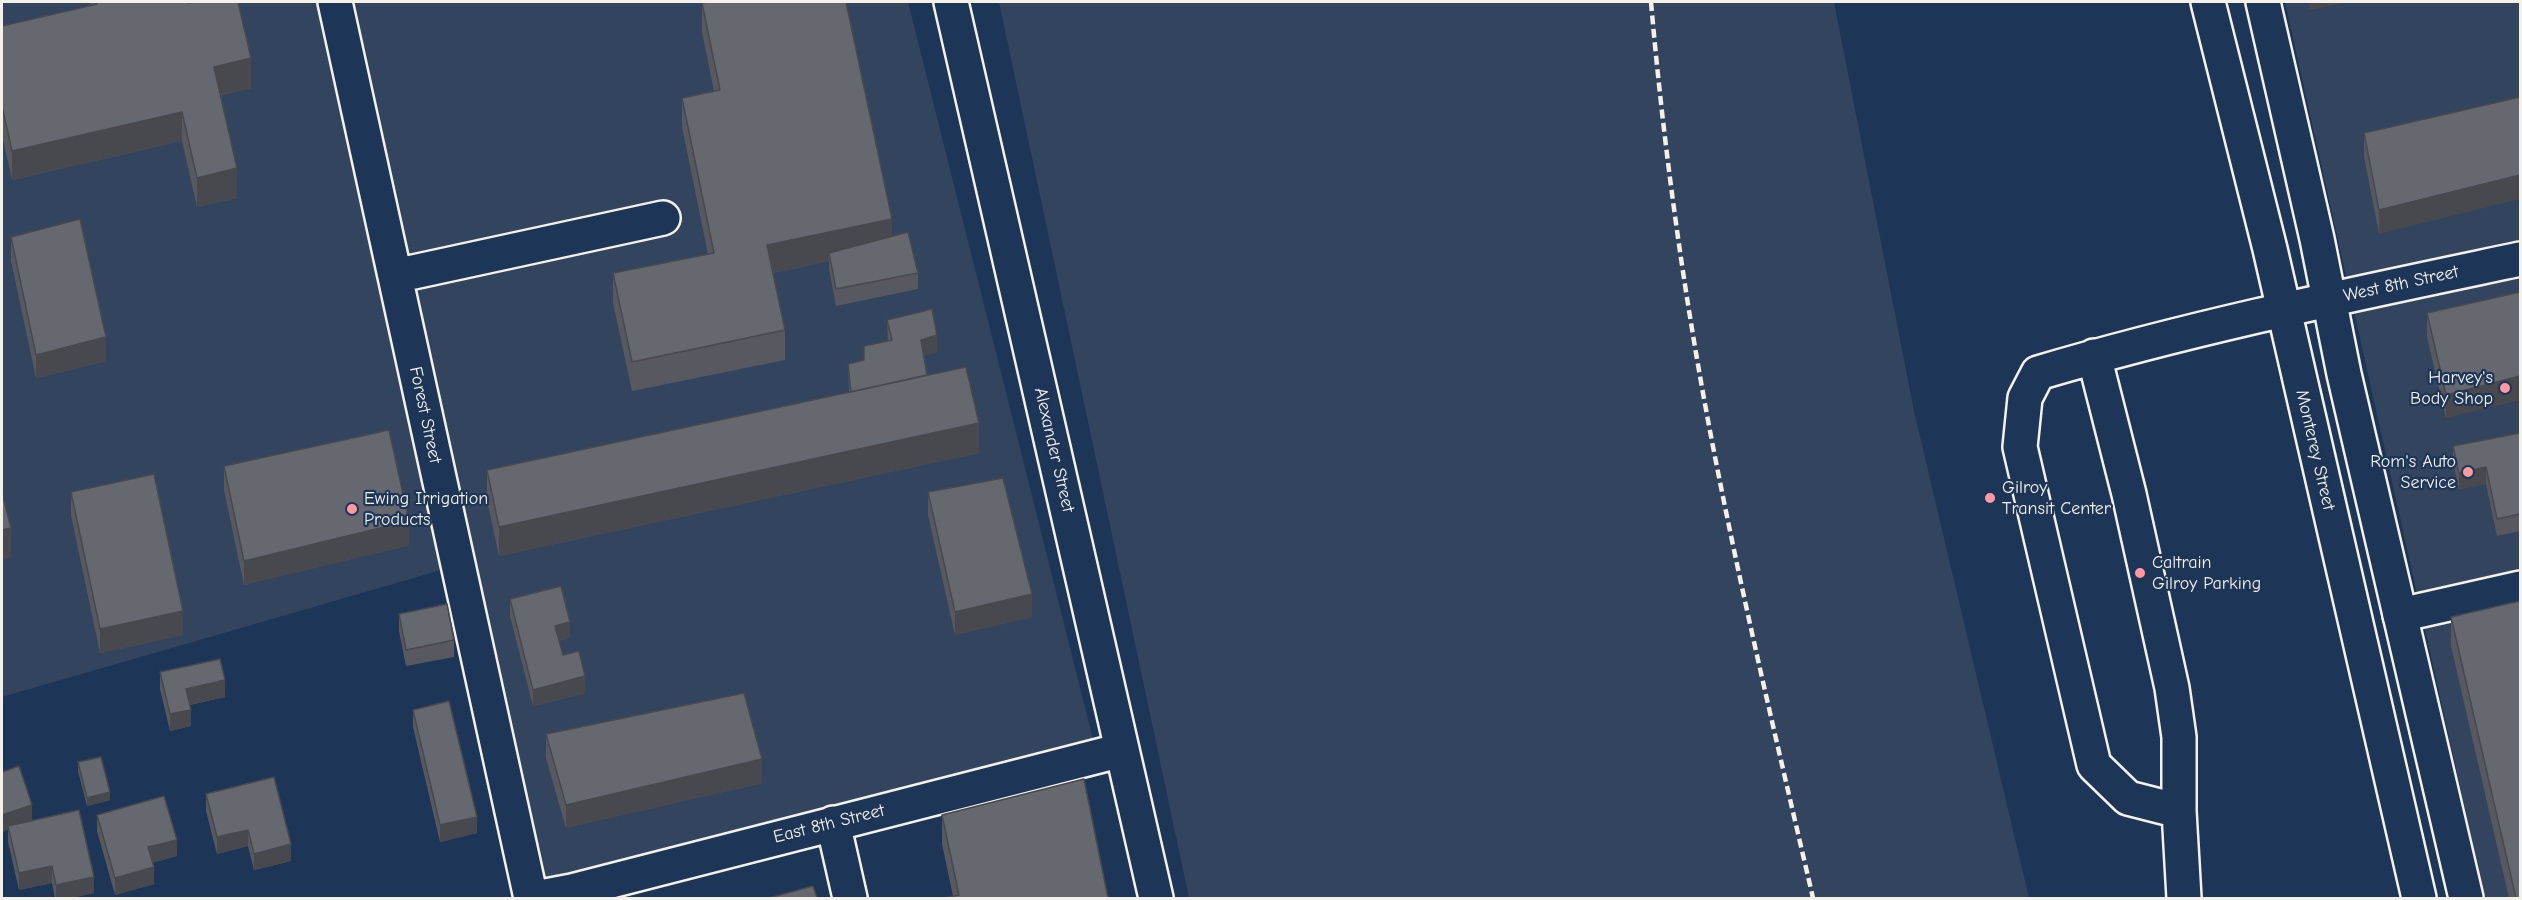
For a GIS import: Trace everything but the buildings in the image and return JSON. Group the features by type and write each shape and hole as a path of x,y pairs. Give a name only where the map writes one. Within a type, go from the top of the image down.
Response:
{"street":[{"name":"Forest Street","path":"335,2 533,898"},
{"name":"Alexander Street","path":"951,2 1156,898"},
{"name":"Monterey Street","path":"2208,2 2270,249 2419,898"},
{"path":"2263,2 2330,299 2344,374 2466,898"},
{"path":"395,276 663,218"},
{"name":"West 8th Street","path":"2179,811 2128,798 2094,765 2020,447 2025,398 2038,373 2094,356 2283,310 2520,259"},
{"path":"2094,356 2129,494 2172,688 2179,737 2179,811 2184,898"},
{"path":"2400,615 2520,588"},
{"name":"East 8th Street","path":"533,898 572,891 1122,750"},
{"path":"833,823 850,898"}],"shaded area":[{"path":"2,2 908,2 1094,743 542,882 459,565 2,697"},
{"path":"999,2 1834,2 1914,411 2029,898 1189,898"},
{"path":"2285,2 2520,2 2520,898 2485,898"}],"railway":[{"path":"1651,2 1663,122 1679,243 1708,423 1753,639 1813,898"}],"place":[{"name":"Harvey's Body Shop","path":"2505,388"},
{"name":"Rom's Auto Service","path":"2468,472"},
{"name":"Gilroy Transit Center","path":"1990,498"},
{"name":"Ewing Irrigation Products","path":"352,509"},
{"name":"Caltrain Gilroy Parking","path":"2140,573"}]}
